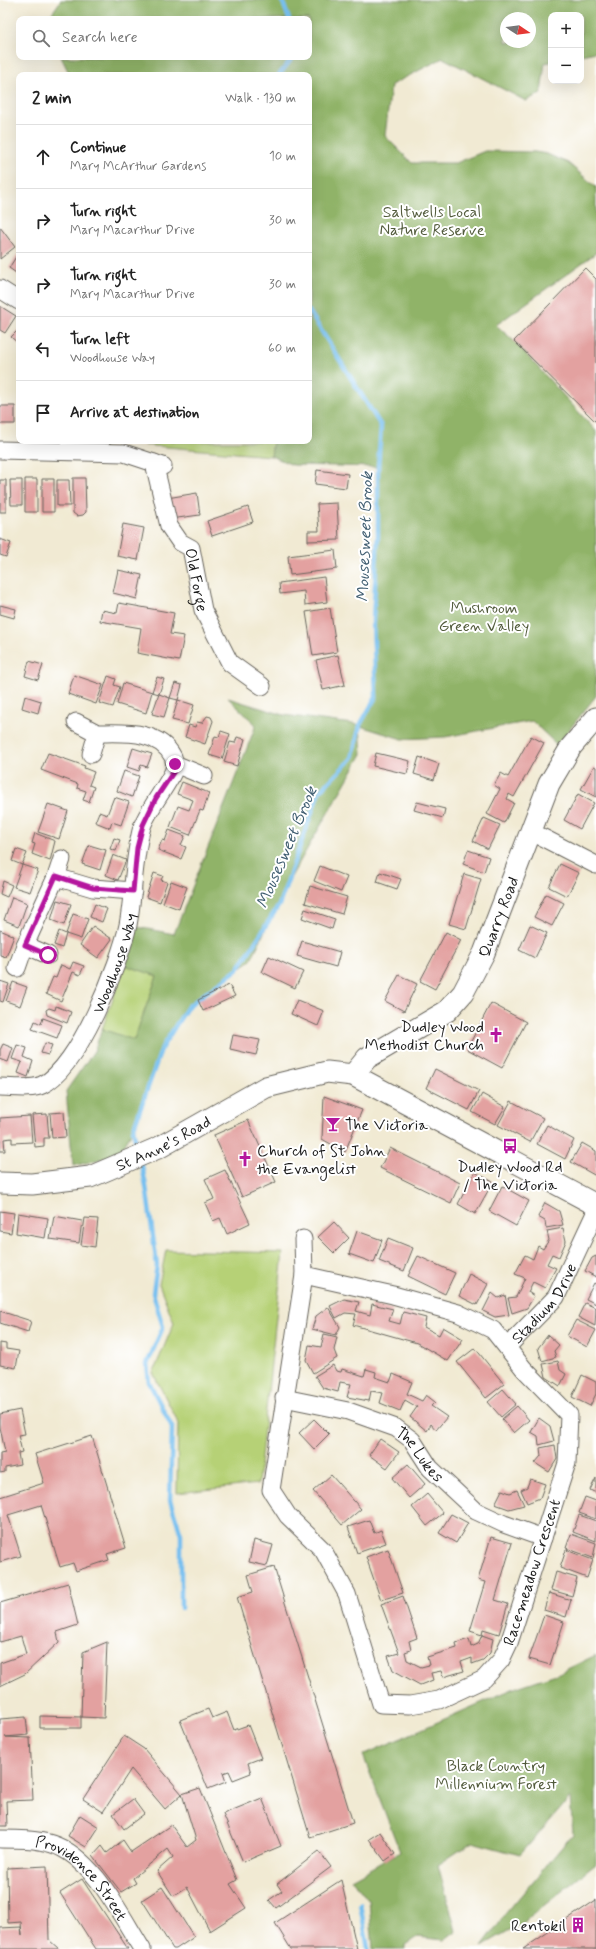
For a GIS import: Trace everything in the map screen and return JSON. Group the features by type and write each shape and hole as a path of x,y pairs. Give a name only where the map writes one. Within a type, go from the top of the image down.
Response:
{"street":[{"path":"0,289 16,299"},
{"name":"Old Forge","path":"0,450 101,446 158,465 169,526 180,542 191,548 203,610 230,663 262,686"},
{"name":"Quarry Road","path":"353,1075 367,1058 447,1011 464,993 484,953 549,784 571,747 596,718"},
{"path":"76,722 97,733 143,734 166,747 175,764 204,776"},
{"path":"91,754 97,733"},
{"name":"Woodhouse Way","path":"0,1086 41,1086 52,1079 69,1061 79,1046 115,969 126,932 133,891 137,848 143,825 156,798 174,771 175,764"},
{"path":"530,831 596,865"},
{"path":"17,968 25,945 56,876 62,859"},
{"path":"56,876 93,888 133,891"},
{"path":"25,945 48,955"},
{"name":"St Anne's Road","path":"0,1183 32,1184 56,1182 90,1176 118,1166 160,1147 266,1087 327,1072 353,1075"},
{"path":"353,1075 596,1205"},
{"name":"Stadium Drive","path":"507,1347 556,1297 596,1211"},
{"name":"Racemeadow Crescent","path":"303,1239 304,1276 270,1490 288,1516 323,1550 347,1594 381,1704 410,1705 439,1700 484,1679 501,1660 509,1643 567,1463 569,1415 524,1369 492,1330 458,1313 393,1295 304,1276"},
{"name":"The Lukes","path":"284,1398 348,1411 396,1428 412,1440 430,1468 476,1511 504,1524 543,1538"},
{"name":"Providence Street","path":"0,1839 20,1839 51,1844 71,1852 99,1881 142,1949"}],"green space":[{"name":"Mushroom Green Valley","path":"61,0 596,0 596,52 584,54 584,12 548,12 548,62 545,63 541,93 526,101 443,58 391,85 385,136 412,163 456,163 485,151 535,152 547,154 568,163 596,187 596,253 496,325 514,341 596,431 596,696 557,745 532,721 445,737 402,739 360,726 362,754 288,882 251,960 188,1006 162,1047 133,1130 118,1155 73,1166 66,1091 94,1051 102,1029 134,1040 157,976 125,965 137,927 174,934 256,725 228,698 284,715 360,725 376,697 373,620 378,535 378,467 293,465 271,456 273,444 312,444 312,72 68,72 62,60 312,60 312,16 50,16"},
{"path":"144,444 273,444 271,456"},
{"path":"125,965 157,976 134,1041 102,1029"},
{"path":"166,1250 283,1253 258,1484 177,1493 178,1422 153,1373 174,1323 159,1284"},
{"name":"Black Country Millennium Forest","path":"596,1655 596,1864 522,1923 482,1946 506,1913 573,1834 570,1798 520,1855 472,1842 438,1865 456,1931 444,1940 417,1937 405,1945 405,1949 373,1949 369,1901 351,1879 400,1852 363,1755 517,1687 559,1673"}],"building":[{"path":"0,227 15,247 0,259"},
{"path":"16,257 16,273 9,268"},
{"path":"585,268 596,279 596,422 514,341"},
{"path":"0,306 16,316 5,333 0,330"},
{"path":"16,332 16,341 11,337"},
{"path":"0,406 15,406 15,424 0,424"},
{"path":"317,470 348,474 346,488 315,484"},
{"path":"73,478 85,478 86,512 83,515 77,516 73,513"},
{"path":"25,479 37,479 37,512 25,512"},
{"path":"42,479 54,479 54,512 42,512"},
{"path":"0,480 6,480 6,512 0,512"},
{"path":"10,480 22,480 22,505 11,505"},
{"path":"57,480 69,480 70,506 57,506"},
{"path":"197,493 200,515 170,519 167,498"},
{"path":"337,503 339,540 308,541 308,531 319,531 317,504"},
{"path":"248,507 253,522 212,536 207,521"},
{"path":"123,524 144,528 138,560 117,556"},
{"path":"0,539 11,543 6,557 0,555"},
{"path":"335,550 337,569 290,575 288,556"},
{"path":"118,570 142,575 137,599 113,593"},
{"path":"324,577 327,602 305,605 304,591 280,594 279,583"},
{"path":"119,603 174,613 170,634 184,636 179,661 137,653 141,628 100,621 102,610 117,613"},
{"path":"0,605 16,609 14,618 0,614"},
{"path":"330,608 337,652 313,656 306,612"},
{"path":"338,655 345,685 323,690 316,660"},
{"path":"29,661 43,665 38,680 25,676"},
{"path":"74,675 103,685 96,704 68,694"},
{"path":"108,676 116,679 114,685 120,687 113,707 99,703"},
{"path":"157,677 164,679 159,694 152,692"},
{"path":"123,683 152,692 146,713 117,704"},
{"path":"175,683 182,685 178,700 170,698"},
{"path":"159,694 170,698 164,717 152,714"},
{"path":"25,696 41,701 38,713 22,708"},
{"path":"178,700 194,705 188,724 172,720"},
{"path":"207,716 211,717 213,721 205,744 185,737 189,725 195,727 197,722 202,723"},
{"path":"221,731 230,734 222,759 209,755 215,736 219,737"},
{"path":"531,736 544,743 514,797 509,794 507,799 514,803 504,823 487,814 500,789 494,785 501,773 508,777"},
{"path":"237,737 245,739 237,766 224,762 230,742 235,743"},
{"path":"133,748 152,754 147,767 141,765 139,771 127,767"},
{"path":"48,753 85,766 84,768 94,772 89,785 94,787 89,802 83,800 86,791 77,788 78,784 41,770"},
{"path":"376,753 410,761 407,774 373,766"},
{"path":"419,757 439,764 434,780 414,774"},
{"path":"594,766 596,767 596,797 581,789"},
{"path":"124,771 139,776 132,797 117,791"},
{"path":"182,782 209,793 203,811 200,810 190,835 170,827 178,806 189,810 193,800 177,794"},
{"path":"578,794 594,803 580,829 564,820"},
{"path":"114,797 129,802 121,825 112,822 110,828 95,822 99,812 107,815"},
{"path":"417,802 445,809 443,818 414,810"},
{"path":"48,804 68,811 59,839 38,832"},
{"path":"484,818 500,825 488,849 473,841"},
{"path":"169,830 185,836 181,845 186,847 181,859 158,850 162,840 165,841"},
{"path":"35,833 55,841 50,861 32,854 35,844 32,843"},
{"path":"114,838 120,840 116,851 110,849"},
{"path":"89,845 106,850 100,870 82,864"},
{"path":"16,849 27,853 22,865 12,861"},
{"path":"468,850 489,857 484,872 463,864"},
{"path":"113,855 126,860 118,880 106,875"},
{"path":"560,864 579,873 567,896 549,887"},
{"path":"22,865 38,870 30,892 14,887"},
{"path":"320,866 347,877 341,892 314,881"},
{"path":"380,872 401,879 397,889 377,882"},
{"path":"154,873 163,876 161,880 167,882 160,902 146,897"},
{"path":"464,874 481,879 466,929 449,924"},
{"path":"3,881 12,885 7,897 0,894"},
{"path":"171,881 187,887 179,909 163,903"},
{"path":"310,886 347,897 342,914 305,903"},
{"path":"546,894 564,903 552,926 534,917"},
{"path":"12,897 27,903 19,926 4,920"},
{"path":"57,900 71,904 64,925 51,920"},
{"path":"95,904 107,909 102,922 90,917"},
{"path":"305,909 335,919 332,929 302,918"},
{"path":"73,914 88,919 81,939 66,934"},
{"path":"530,925 547,933 535,958 519,950"},
{"path":"93,926 112,939 98,958 80,945"},
{"path":"0,930 14,936 6,957 0,955"},
{"path":"59,931 66,934 62,948 54,945"},
{"path":"446,932 461,940 435,989 420,981"},
{"path":"302,941 340,952 336,967 297,956"},
{"path":"269,956 303,972 295,988 262,972"},
{"path":"73,962 84,966 80,975 73,972 61,1001 46,994 53,977 56,978 61,965 70,969"},
{"path":"399,975 417,984 404,1011 385,1001"},
{"path":"0,981 9,984 3,1002 0,1001"},
{"path":"13,982 27,987 20,1006 6,1001"},
{"path":"229,985 235,996 203,1011 198,1000"},
{"path":"297,1000 324,1011 318,1026 291,1014"},
{"name":"Dudley Wood Methodist Church","path":"491,1003 526,1022 502,1068 467,1049"},
{"path":"56,1006 71,1012 67,1023 47,1015 46,1010 49,1008 55,1010"},
{"path":"43,1018 62,1025 57,1038 32,1029 35,1021 41,1024"},
{"path":"233,1035 260,1040 256,1055 230,1049"},
{"path":"45,1043 52,1045 48,1055 41,1053"},
{"path":"3,1044 13,1048 8,1062 0,1059 0,1050"},
{"path":"17,1045 27,1048 24,1057 33,1061 28,1077 18,1073 22,1062 12,1059"},
{"path":"435,1069 479,1091 469,1110 426,1088"},
{"path":"482,1094 505,1107 495,1124 472,1112"},
{"path":"324,1096 362,1110 345,1152 322,1139"},
{"path":"511,1101 543,1118 530,1142 498,1125"},
{"path":"64,1112 66,1137 52,1138 50,1113"},
{"path":"47,1114 49,1138 44,1138 44,1146 35,1147 32,1115"},
{"path":"30,1116 32,1142 12,1143 12,1138 4,1139 5,1151 0,1151 0,1118"},
{"name":"Church of St John the Evangelist","path":"248,1120 276,1182 242,1197 214,1135"},
{"path":"547,1125 574,1140 565,1159 537,1144"},
{"path":"582,1143 596,1151 596,1176 571,1162"},
{"path":"390,1148 460,1183 451,1203 380,1168"},
{"path":"225,1170 250,1223 227,1234 220,1218 213,1221 205,1203 214,1199 205,1179"},
{"path":"475,1172 493,1182 475,1214 458,1204"},
{"path":"502,1186 529,1201 516,1226 489,1211"},
{"path":"545,1203 559,1211 563,1225 546,1228 545,1221 538,1217"},
{"path":"0,1211 14,1213 11,1233 0,1231"},
{"path":"18,1213 48,1218 45,1238 16,1233"},
{"path":"54,1216 82,1221 79,1243 50,1239"},
{"path":"85,1218 98,1219 95,1247 81,1245"},
{"path":"334,1222 349,1238 334,1253 318,1237"},
{"path":"563,1228 566,1241 559,1257 552,1254 547,1264 556,1268 545,1288 533,1282 528,1292 534,1296 527,1308 512,1313 508,1298 516,1297 525,1278 515,1274 525,1255 533,1259 538,1246 543,1249 549,1240 547,1231"},
{"path":"357,1231 382,1240 374,1263 349,1254"},
{"path":"388,1238 413,1248 404,1271 379,1261"},
{"path":"418,1256 455,1273 445,1294 408,1276"},
{"path":"596,1256 596,1277 585,1271 592,1258"},
{"path":"469,1274 488,1284 477,1305 459,1296"},
{"path":"594,1283 596,1284 596,1304 586,1299"},
{"path":"492,1293 498,1298 505,1295 509,1315 495,1317 483,1311"},
{"path":"344,1299 359,1302 356,1311 370,1315 372,1304 393,1309 389,1321 400,1324 403,1312 426,1318 424,1327 439,1335 443,1327 463,1339 448,1361 417,1343 353,1325 356,1314 345,1313 336,1318 330,1306"},
{"path":"585,1303 596,1308 595,1326 578,1317"},
{"path":"328,1307 340,1327 336,1335 312,1329 316,1316"},
{"path":"0,1311 31,1321 28,1332 0,1323"},
{"path":"576,1320 596,1330 587,1347 567,1336"},
{"path":"324,1334 337,1337 334,1350 337,1358 313,1373 306,1360 309,1345 321,1347"},
{"path":"548,1335 559,1345 554,1351 556,1357 542,1361 538,1348"},
{"path":"0,1343 6,1344 6,1349 19,1351 16,1368 0,1365"},
{"path":"475,1348 504,1384 486,1398 457,1362"},
{"path":"558,1361 560,1370 566,1374 560,1386 546,1377 543,1364"},
{"path":"333,1365 336,1371 341,1372 342,1369 364,1376 366,1369 376,1372 375,1377 390,1382 393,1374 412,1382 407,1394 422,1401 426,1395 435,1402 431,1406 447,1417 436,1430 431,1424 427,1431 410,1417 417,1407 405,1400 400,1411 380,1403 383,1393 371,1391 369,1401 347,1397 351,1384 340,1382 338,1392 323,1388 315,1376"},
{"path":"582,1375 596,1382 596,1394 590,1406 572,1397"},
{"path":"503,1389 516,1404 501,1417 488,1402"},
{"path":"517,1406 529,1420 514,1433 502,1419"},
{"path":"20,1410 25,1434 18,1435 22,1452 18,1453 20,1465 5,1468 5,1472 0,1473 0,1453 5,1452 0,1427 0,1414"},
{"path":"539,1418 550,1426 554,1441 539,1445 538,1436 531,1432"},
{"path":"314,1419 329,1434 314,1449 299,1433"},
{"path":"92,1436 126,1548 107,1554 109,1560 76,1571 73,1563 60,1567 41,1505 8,1515 21,1556 0,1562 0,1497 44,1483 35,1454"},
{"path":"380,1439 399,1452 387,1468 369,1455"},
{"path":"555,1445 557,1459 549,1472 535,1463 541,1456 540,1448"},
{"path":"408,1464 425,1484 409,1498 392,1478"},
{"path":"331,1475 361,1509 342,1525 313,1491"},
{"path":"596,1478 596,1493 590,1490"},
{"path":"530,1479 545,1484 540,1498 527,1503 521,1490 527,1487"},
{"path":"502,1490 510,1493 517,1490 524,1505 509,1509 495,1504"},
{"path":"427,1494 443,1513 427,1526 412,1507"},
{"path":"585,1497 596,1501 596,1519 579,1513"},
{"path":"451,1514 468,1523 456,1543 439,1533"},
{"path":"579,1515 596,1521 596,1541 573,1532"},
{"path":"369,1520 374,1533 381,1530 386,1543 357,1553 348,1527"},
{"path":"571,1534 596,1543 593,1558 566,1548"},
{"path":"491,1537 512,1543 495,1600 508,1604 499,1634 483,1629 482,1635 470,1631 485,1582 478,1580"},
{"path":"254,1540 273,1545 267,1566 249,1562"},
{"path":"388,1549 403,1593 381,1600 366,1557"},
{"path":"566,1550 593,1560 587,1578 560,1568"},
{"path":"274,1567 353,1823 310,1837 237,1597 253,1592 248,1575"},
{"path":"556,1572 577,1578 572,1596 551,1590"},
{"path":"68,1583 78,1625 57,1632 59,1642 25,1674 0,1686 0,1663 26,1654 21,1636 0,1642 0,1603"},
{"path":"549,1593 571,1600 566,1617 544,1610"},
{"path":"403,1596 417,1638 409,1641 411,1650 405,1652 407,1660 421,1667 429,1665 427,1657 457,1648 456,1643 469,1639 471,1647 478,1644 482,1635 493,1639 490,1653 483,1660 472,1664 472,1658 461,1662 464,1671 443,1677 441,1671 431,1673 433,1680 420,1685 393,1670 388,1656 399,1653 381,1604"},
{"path":"544,1615 564,1622 550,1665 529,1659"},
{"path":"107,1642 104,1718 81,1717 83,1652"},
{"path":"208,1709 212,1718 227,1712 234,1730 248,1725 261,1758 248,1763 251,1773 233,1780 229,1771 223,1773 226,1782 208,1789 180,1720"},
{"path":"40,1716 81,1717 81,1728 40,1728"},
{"path":"26,1717 28,1735 5,1737 30,1738 33,1800 6,1801 7,1826 0,1826 0,1719"},
{"path":"124,1736 144,1749 182,1794 165,1809 131,1769 103,1812 83,1799"},
{"path":"200,1788 237,1880 230,1884 246,1908 210,1931 187,1887 173,1896 157,1871 173,1857 168,1849 133,1878 136,1883 121,1892 93,1856 102,1846 107,1853 123,1840 131,1852 171,1825 187,1847 196,1840 182,1794"},
{"path":"262,1798 281,1846 243,1862 223,1814"},
{"path":"133,1799 144,1814 124,1829 113,1814"},
{"path":"80,1815 99,1827 86,1847 68,1836"},
{"path":"380,1832 395,1854 385,1861 369,1839"},
{"path":"319,1851 331,1867 276,1908 269,1900 282,1891 277,1884"},
{"path":"47,1866 49,1940 59,1949 0,1949 0,1928 21,1927 22,1936 21,1922 8,1923 7,1868"},
{"path":"82,1879 128,1949 96,1949 60,1893"},
{"path":"341,1880 357,1949 291,1949 275,1923"},
{"path":"162,1887 194,1937 176,1949 173,1949 142,1900"},
{"name":"Rentokil","path":"596,1900 596,1949 523,1949"}],"waterway":[{"name":"Mousesweet Brook","path":"282,0 288,16"},
{"name":"Mousesweet Brook","path":"281,72 291,60"},
{"name":"Mousesweet Brook","path":"138,1150 133,1130 162,1047 188,1006 238,969 279,905 319,792 352,758 360,725 376,697 373,620 378,535 378,467 381,426 312,316"},
{"name":"Mousesweet Brook","path":"141,1161 157,1265 153,1293 163,1327 147,1364 149,1382 172,1427 170,1500 181,1534 181,1608"},
{"name":"Mousesweet Brook","path":"360,1904 368,1949"}],"place":[{"name":"Dudley Wood Methodist Church","path":"496,1035"},
{"name":"The Victoria","path":"333,1124"},
{"name":"Dudley Wood Rd / The Victoria","path":"510,1146"},
{"name":"Church of St John the Evangelist","path":"245,1159"},
{"name":"Rentokil","path":"578,1925"}],"route":[{"path":"48,955 25,945 56,876 93,888 133,891 137,848 143,825 156,798 174,771 175,764"}],"park label":[{"name":"Saltwells Local Nature Reserve","path":"432,220"}]}
